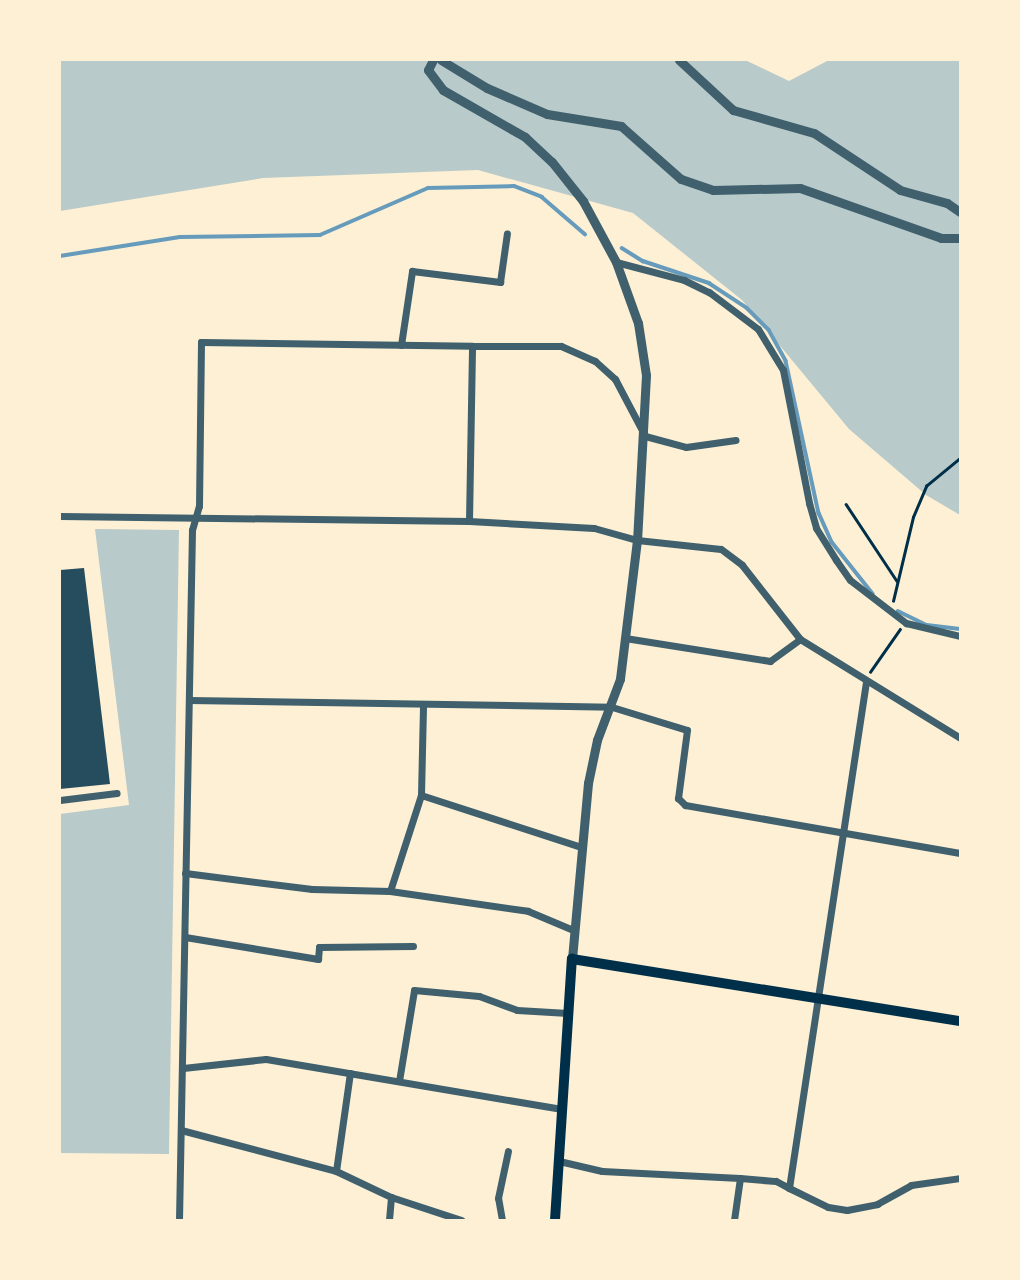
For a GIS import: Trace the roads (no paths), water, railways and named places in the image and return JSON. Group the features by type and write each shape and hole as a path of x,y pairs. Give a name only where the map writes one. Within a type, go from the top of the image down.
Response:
{"main road":[{"path":"555,1220 572,959 961,1021"}],"street":[{"path":"433,60 428,70 443,90 525,137 552,162 583,201 616,262 638,323 646,375 645,436 637,540 625,638 612,707 597,740 581,847 572,959"},
{"path":"441,60 487,88 547,114 621,126 681,179 713,190 800,188 941,238 961,238"},
{"path":"678,60 733,110 814,133 900,190 947,203 961,212"},
{"path":"401,345 411,271 500,282 507,233"},
{"path":"616,262 684,280 758,329 783,370 816,528 850,580 905,623 961,636"},
{"path":"179,1220 189,700 201,342 561,346 595,361 615,379 645,436 686,447 736,440"},
{"path":"469,521 472,346"},
{"path":"60,516 469,521 594,528 637,540 721,549 742,565 800,639 961,738"},
{"path":"625,638 770,661 800,639"},
{"path":"789,1188 866,682"},
{"path":"189,700 612,707 687,730 678,798 685,806 961,853"},
{"path":"390,891 421,795 423,704"},
{"path":"60,800 117,793"},
{"path":"421,795 581,847"},
{"path":"185,873 312,889 390,891 528,911 573,930"},
{"path":"185,937 318,959 319,947 413,946"},
{"path":"399,1081 414,990 479,996 517,1010 568,1013"},
{"path":"183,1068 266,1059 562,1108"},
{"path":"336,1171 350,1073"},
{"path":"181,1130 336,1171 391,1197 461,1220"},
{"path":"502,1220 498,1198 508,1151"},
{"path":"559,1161 602,1171 776,1181 828,1207 847,1210 877,1204 911,1185 961,1178"},
{"path":"734,1220 740,1178"},
{"path":"389,1220 391,1197"}],"waterway":[{"path":"60,256 180,237 320,235 428,188 514,186 542,197 585,234"},
{"path":"622,248 643,261 709,283 747,308 769,330 786,361 819,513 832,542 873,594"},
{"path":"898,611 927,625 960,629"}]}
